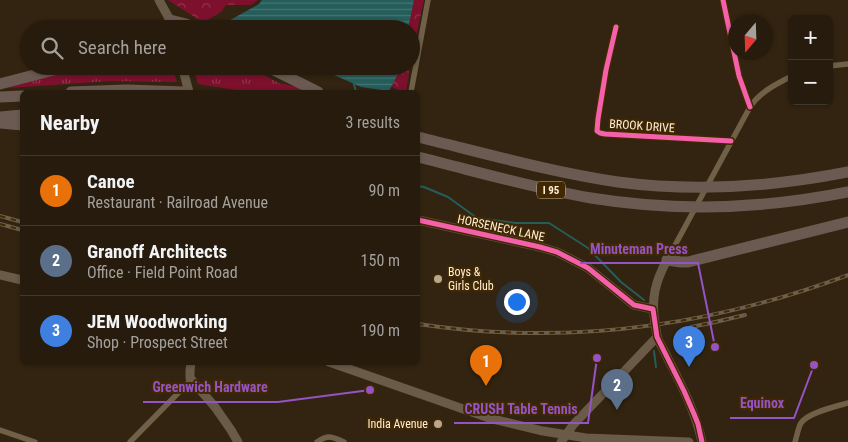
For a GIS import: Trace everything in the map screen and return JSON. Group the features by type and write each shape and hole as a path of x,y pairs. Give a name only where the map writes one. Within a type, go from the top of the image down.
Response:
{"highway":[{"path":"0,84 34,75"},
{"path":"284,75 314,90"},
{"path":"0,97 20,96"},
{"path":"0,117 20,116"},
{"path":"0,123 20,125"},
{"name":"I 95","path":"420,135 548,169 595,178 650,185 697,187 746,186 848,172"},
{"name":"I 95","path":"420,160 569,194 640,204 686,207 736,206 783,202 848,192"},
{"path":"667,260 681,262 694,260 848,222"}],"main road":[{"path":"158,0 168,20"},
{"path":"184,75 188,90"},
{"name":"HORSENECK LANE","path":"420,220 557,252 588,268 634,305 653,309"},
{"path":"667,260 657,281 654,295 653,309 657,337 694,414 702,442"},
{"path":"0,275 20,280"},
{"path":"564,438 573,425 657,337"},
{"path":"191,365 190,378 215,408 238,442"},
{"path":"338,365 489,418 564,438 689,442"}],"street":[{"path":"420,43 428,0"},
{"path":"724,0 739,76 750,107"},
{"name":"BROOK DRIVE","path":"616,27 606,70 598,119 598,130 600,133 731,141"},
{"path":"833,66 848,64"},
{"path":"411,90 414,75"},
{"path":"667,260 750,107 765,92 788,78"},
{"path":"130,442 192,380"},
{"path":"795,442 804,419 848,402"},
{"path":"0,430 35,442"},
{"path":"317,442 330,436 344,442"}],"green space":[{"path":"168,0 258,0 251,5 226,5 221,12 207,20 196,18"},
{"path":"402,0 424,0 420,20 401,20"},
{"path":"52,75 175,75 177,82 110,81 9,88 9,86"},
{"path":"196,75 263,75 279,83 305,90 236,90 198,84"},
{"path":"385,75 409,75 406,90 398,90 388,84"}],"water":[{"path":"262,0 414,0 410,20 230,20 259,4"},
{"path":"334,75 397,75 390,90 361,87"}],"waterway":[{"path":"354,84 356,90"},
{"path":"420,186 448,197 477,218 515,223 549,223 588,248 621,282 644,300"},
{"path":"654,351 656,367"}],"railway":[{"path":"0,216 20,221"},
{"path":"0,224 20,229"},
{"path":"420,324 527,333 582,332 636,327 743,308 796,293 848,275"},
{"path":"691,327 745,315"}],"cycle path":[{"path":"723,0 739,76 750,107"},
{"path":"616,27 606,70 597,131 605,134 731,141"},
{"path":"420,220 557,252 588,268 634,305 653,309 657,337 694,414 702,442"}],"place":[{"name":"Boys & Girls Club","path":"438,279"},
{"name":"Minuteman Press","path":"715,347"},
{"name":"CRUSH Table Tennis","path":"597,358"},
{"name":"Equinox","path":"814,365"},
{"name":"JEM Woodworking","path":"689,367"},
{"name":"Canoe","path":"486,386"},
{"name":"Greenwich Hardware","path":"370,390"},
{"name":"Granoff Architects","path":"617,410"},
{"name":"India Avenue","path":"438,424"}]}
